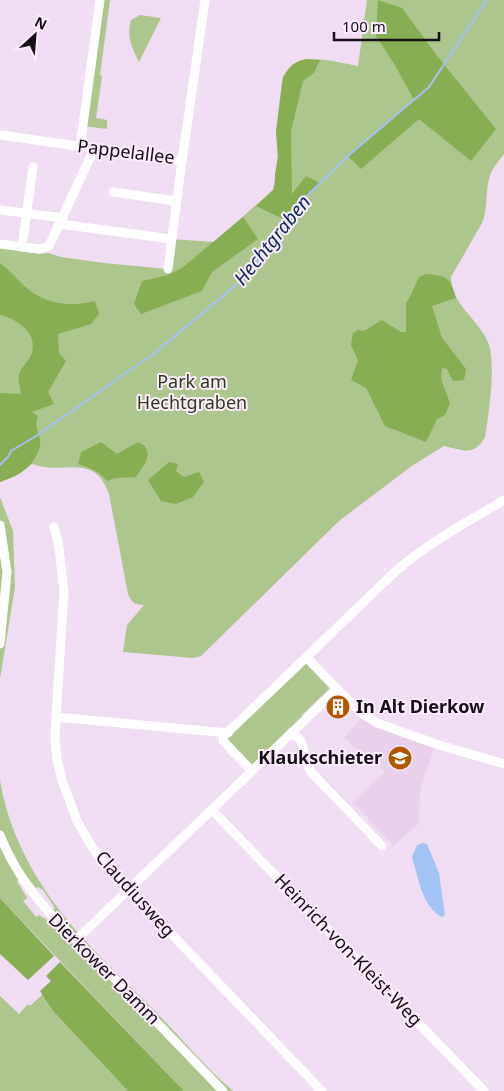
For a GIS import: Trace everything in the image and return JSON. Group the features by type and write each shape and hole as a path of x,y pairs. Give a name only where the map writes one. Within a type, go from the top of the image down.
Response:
{"street":[{"path":"80,147 100,0"},
{"name":"Pappelallee","path":"0,135 182,161 205,0"},
{"path":"0,244 39,249 49,246 94,149"},
{"path":"168,269 182,161"},
{"path":"22,247 33,167"},
{"path":"113,192 176,201"},
{"path":"0,210 171,239"},
{"path":"252,771 224,742 223,739 228,733 411,558 451,531 504,500"},
{"path":"0,524 7,572 0,644"},
{"name":"Claudiusweg","path":"54,527 59,547 64,592 55,738 62,780 74,813 92,847 128,891 322,1091"},
{"path":"306,657 364,715 377,723 436,744 504,764"},
{"path":"76,940 337,689"},
{"path":"56,716 228,733"},
{"path":"292,732 301,741 310,771 382,846"},
{"name":"Heinrich-von-Kleist-Weg","path":"212,810 484,1091"},
{"name":"Dierkower Damm","path":"0,835 14,866 46,911 223,1091"}],"shaded area":[{"path":"363,716 435,745 420,790 419,823 390,849 391,843 354,803 385,771 344,738"}],"green space":[{"path":"100,0 110,0 96,118 107,120 107,129 83,126"},
{"name":"Park am Hechtgraben","path":"367,0 504,0 504,154 490,175 482,223 451,277 452,287 460,303 482,332 490,349 492,373 485,437 472,450 467,451 444,446 413,465 339,521 201,656 193,658 123,652 127,625 144,605 134,602 128,594 109,494 103,481 95,473 86,469 76,467 43,467 32,464 16,476 0,482 0,248 39,254 48,253 61,257 104,263 167,269 171,239 214,242 273,190 278,160 276,132 282,81 287,70 294,64 314,59 358,66"},
{"path":"378,0 402,8 438,57 496,129 471,161 419,119 361,169 348,156 414,100 395,65 376,36"},
{"path":"140,15 161,18 139,62 132,47 129,31 131,20"},
{"path":"306,59 320,60 314,73 303,81 291,131 292,194 306,176 320,183 293,209 296,225 256,206 273,190 275,184 278,155 276,132 283,77 292,65"},
{"path":"243,217 258,239 212,272 202,291 141,314 134,304 142,281 168,275 182,268"},
{"path":"0,263 35,294 60,303 78,304 95,301 99,314 91,324 58,334 59,353 66,361 48,392 54,404 32,412 38,416 36,425 40,445 34,460 26,469 0,482 0,393 21,394 19,374 31,356 33,346 32,339 25,328 13,320 0,315"},
{"path":"426,274 444,277 452,286 456,298 432,306 442,338 466,369 464,380 453,381 447,369 442,368 441,379 450,403 445,415 437,419 426,442 385,426 366,388 351,380 358,360 351,345 353,333 358,330 364,331 382,320 401,332 406,332 406,303 419,277"},
{"path":"101,442 117,454 138,442 145,446 148,454 146,462 136,477 115,478 107,481 97,472 78,464 81,452"},
{"path":"169,462 178,464 176,471 184,477 199,472 204,482 193,497 176,504 161,501 148,480"},
{"path":"0,497 13,531 15,587 0,679"},
{"path":"305,662 311,664 332,686 302,715 304,717 252,766 226,739 302,668 301,666"},
{"path":"0,780 4,802 19,844 53,902 99,956 233,1091 184,1091 0,898","holes":["26,876 36,888 38,887 43,890 55,908 53,910 59,919 52,923 39,915 36,917 23,901 27,898 17,881"]},
{"path":"0,898 54,956 28,980 0,954"},
{"path":"60,962 184,1091 128,1091 53,1011 40,991 51,981 46,976"},
{"path":"43,994 53,1011 128,1091 0,1091 0,996 19,1014 28,1004 30,1006"}],"water":[{"path":"427,844 439,873 445,915 442,917 435,912 425,899 412,857 417,845"}],"waterway":[{"name":"Hechtgraben","path":"0,465 11,451 36,436 152,355 242,280 271,245 293,209 348,156 429,87 487,0"}],"place":[{"name":"In Alt Dierkow","path":"338,707"},
{"name":"Klaukschieter","path":"400,758"}]}
